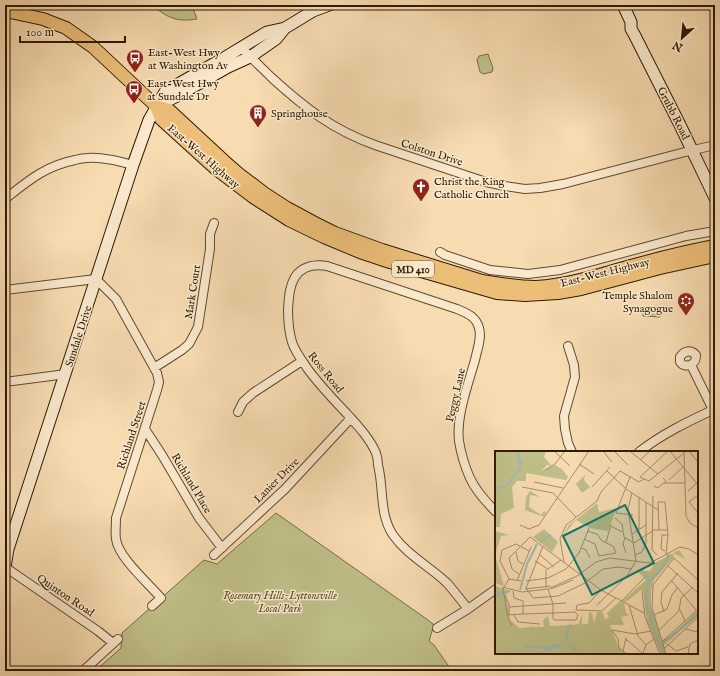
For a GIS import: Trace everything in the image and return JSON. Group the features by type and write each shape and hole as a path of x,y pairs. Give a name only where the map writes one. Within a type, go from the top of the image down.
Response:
{"main road":[{"name":"East-West Highway","path":"5,12 43,19 66,28 93,47 156,106 162,119 216,169 253,197 289,220 324,238 360,252 497,293 525,296 582,289 660,268 715,256"},
{"name":"East-West Highway","path":"156,106 169,110 239,174 264,193 293,211 335,233 382,250 496,284 535,287 551,285 582,279 665,256 715,246"}],"street":[{"path":"156,106 177,96 228,67 250,57 276,39 285,28 313,11 329,5"},
{"name":"Grubb Road","path":"616,5 615,7 624,22 631,29 693,150 715,198"},
{"name":"Grubb Road","path":"623,5 631,22 631,29"},
{"name":"Sundale Drive","path":"5,567 8,549 133,165 149,120 156,106 165,92 173,87 267,32 285,28"},
{"name":"Colston Drive","path":"242,48 294,97 316,115 345,132 375,145 486,182 505,186 525,189 564,184 715,145"},
{"path":"5,199 30,179 45,170 64,162 87,158 108,159 133,165"},
{"name":"Mark Court","path":"154,368 189,344 198,327 210,249 210,234 214,223"},
{"name":"East-West Highway","path":"440,252 490,270 528,274 560,270 686,236 715,231"},
{"name":"Ross Road","path":"457,309 320,265 305,268 300,270 297,274 289,292 288,317 292,342 296,352 318,383 364,434 376,454 380,473 383,510 385,520 392,534 406,550 446,583 468,609"},
{"path":"471,277 475,265"},
{"path":"5,290 96,279"},
{"name":"Richland Street","path":"96,279 116,299 157,373 159,382 116,518 116,540 119,549 127,561 161,598 152,606"},
{"name":"Peggy Lane","path":"457,309 468,313 474,318 479,328 479,343 461,412 459,440 462,455 471,479 487,503 495,511"},
{"path":"568,346 574,365 575,377 564,416 568,443 572,451"},
{"path":"238,412 243,402 253,393 302,361"},
{"path":"641,451 649,444 667,433 714,409 690,365"},
{"path":"5,382 66,374"},
{"name":"Lanier Drive","path":"214,555 285,489 351,418"},
{"name":"Richland Place","path":"145,429 199,518 222,548"},
{"name":"Quinton Road","path":"5,567 115,641 83,671"},
{"path":"437,628 468,609 495,590"}],"green space":[{"path":"153,5 190,5 197,19 179,20 163,14"},
{"path":"488,54 493,68 492,72 483,74 480,72 477,60 479,56"},
{"path":"643,307 660,307 660,317 643,316"},
{"name":"Rosemary Hills-Lyttonsville Local Park","path":"276,513 434,625 429,641 434,645 452,671 95,671 121,648 122,633 204,560 217,564"}],"place":[{"name":"East-West Hwy at Washington Av","path":"135,73"},
{"name":"East-West Hwy at Sundale Dr","path":"134,104"},
{"name":"Springhouse","path":"258,128"},
{"name":"Christ the King Catholic Church","path":"421,202"},
{"name":"Temple Shalom Synagogue","path":"686,316"}]}
